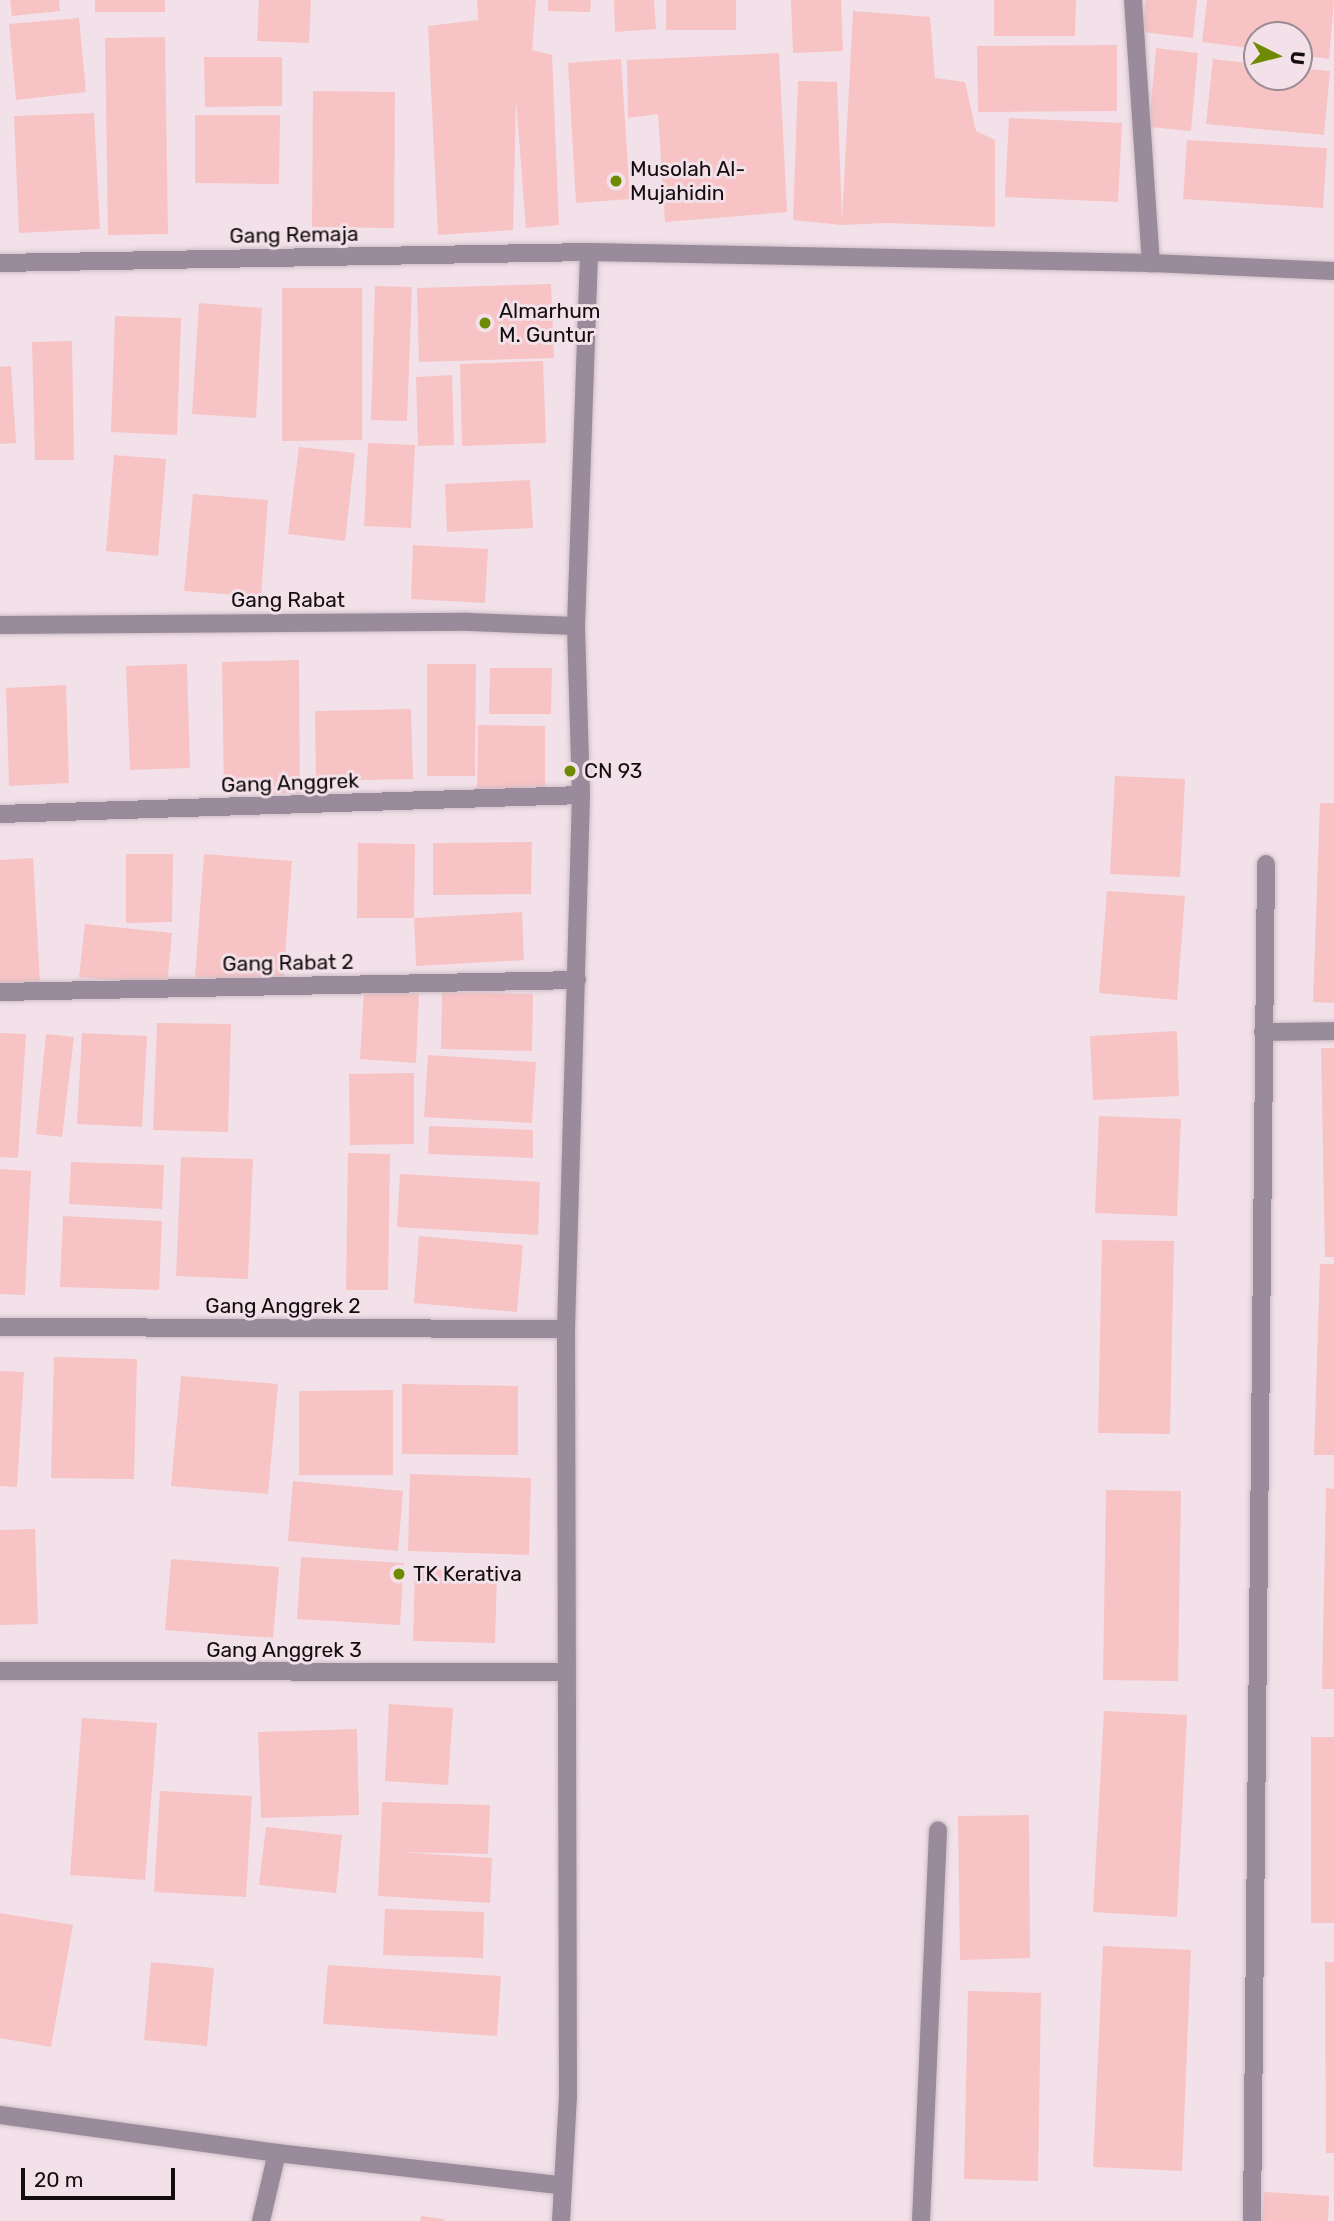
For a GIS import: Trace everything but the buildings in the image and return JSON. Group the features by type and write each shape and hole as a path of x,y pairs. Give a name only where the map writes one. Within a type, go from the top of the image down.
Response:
{"street":[{"path":"1133,0 1151,263"},
{"path":"561,2221 568,2097 566,1329 581,795 576,626 589,252"},
{"name":"Gang Remaja","path":"0,263 589,252 1151,263 1334,271"},
{"name":"Gang Rabat","path":"0,625 469,622 576,626"},
{"name":"Gang Anggrek","path":"0,814 581,795"},
{"path":"1252,2221 1266,864"},
{"name":"Gang Rabat 2","path":"0,992 577,980"},
{"path":"1264,1032 1334,1031"},
{"name":"Gang Anggrek 2","path":"0,1327 566,1329"},
{"name":"Gang Anggrek 3","path":"0,1671 567,1672"},
{"path":"921,2221 938,1830"},
{"path":"0,2115 277,2153 561,2185"},
{"path":"261,2221 277,2153"}],"place":[{"name":"Musolah Al- Mujahidin","path":"616,181"},
{"name":"Almarhum M. Guntur","path":"485,323"},
{"name":"CN 93","path":"570,771"},
{"name":"TK Kerativa","path":"399,1574"}]}
